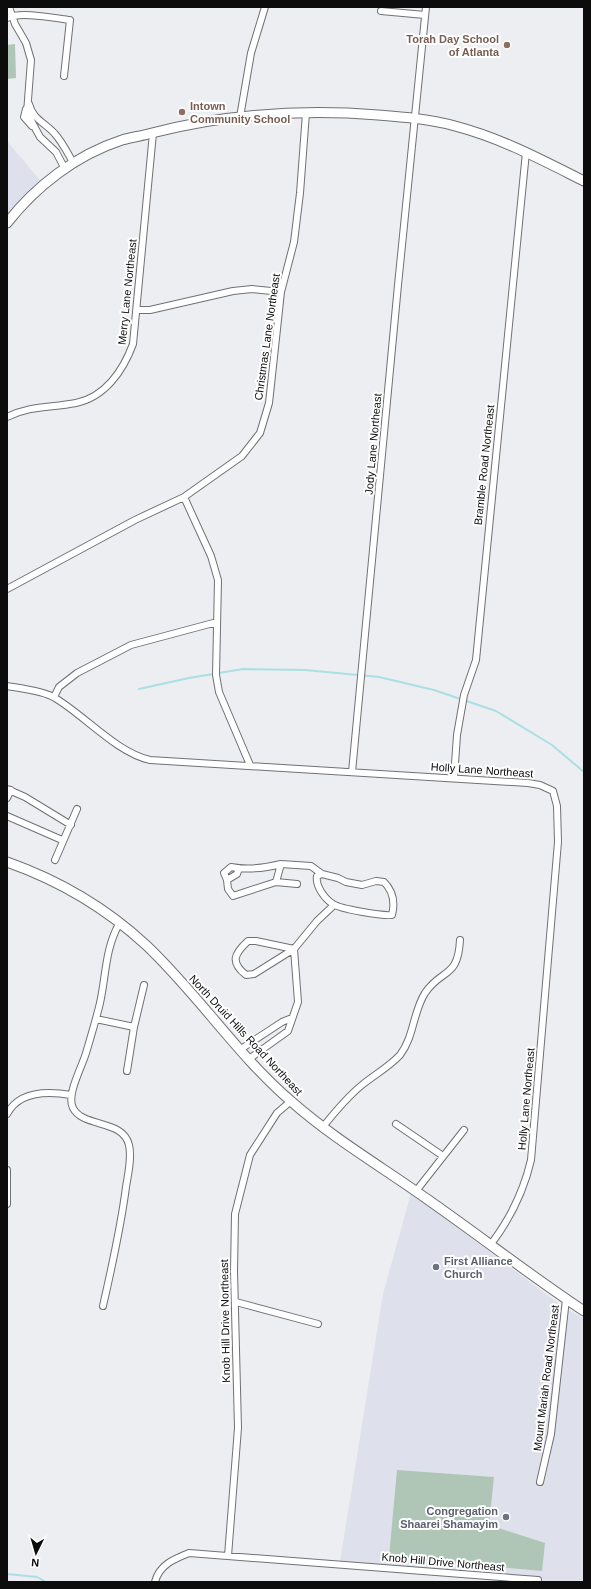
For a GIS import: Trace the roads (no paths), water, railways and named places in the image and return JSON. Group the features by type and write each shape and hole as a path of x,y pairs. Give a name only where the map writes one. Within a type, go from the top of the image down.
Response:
{"main road":[{"path":"7,223 23,203 40,187 74,164 121,140 182,125 240,117 306,113 356,113 415,118 476,132 526,152 584,182"},
{"name":"North Druid Hills Road Northeast","path":"7,862 60,884 119,924 145,944 249,1059 291,1101 322,1128 416,1191 584,1311"}],"street":[{"path":"9,7 9,17 26,43 31,60 27,113 43,141 56,152 66,169"},
{"path":"240,117 241,102 250,53 265,7"},
{"name":"Jody Lane Northeast","path":"352,772 426,7"},
{"path":"381,11 425,15"},
{"path":"9,17 70,20 64,76"},
{"path":"29,102 34,115 56,136 74,164"},
{"name":"Christmas Lane Northeast","path":"7,589 135,520 184,497 242,456 260,433 269,403 281,292 296,226 306,113"},
{"name":"Merry Lane Northeast","path":"7,417 22,410 77,403 101,391 116,378 126,361 133,344 153,133"},
{"name":"Bramble Road Northeast","path":"454,778 456,735 464,695 476,660 526,152"},
{"path":"137,310 150,310 233,291 252,289 281,292"},
{"path":"184,497 211,556 218,580 215,660 219,692 250,765"},
{"path":"7,686 54,697 59,687 77,673 130,645 217,622"},
{"name":"Holly Lane Northeast","path":"54,697 139,758 150,760 540,784 553,791 557,806 558,842 531,1160 525,1184 510,1214 491,1244"},
{"path":"7,798 9,789 71,825"},
{"path":"55,860 62,840 71,825 77,810"},
{"path":"7,816 62,840"},
{"path":"276,882 281,864"},
{"path":"297,884 276,882 233,896 228,889 227,880 224,873 231,867 269,867 281,864 311,866 322,874 338,878 346,882 362,885 376,881 384,882 389,887 394,903 392,915 382,916 334,905 317,886 316,876 322,874"},
{"path":"294,949 256,941 248,941 238,951 235,958 236,965 246,975 254,974 294,949 317,921 334,905"},
{"path":"102,1306 120,1236 130,1160 129,1144 125,1136 116,1128 80,1115 73,1108 71,1095 86,1055 100,1003 108,953 119,924"},
{"path":"322,1128 333,1113 361,1086 399,1055 406,1045 415,1016 426,992 456,965 459,957 460,940"},
{"path":"249,1059 288,1030 298,1002 294,949"},
{"path":"127,1071 134,1027 144,985"},
{"path":"241,1050 282,1022 292,1018"},
{"path":"96,1019 134,1027"},
{"path":"7,1114 12,1105 24,1096 57,1092 71,1095"},
{"name":"Knob Hill Drive Northeast","path":"228,1556 238,1428 234,1222 246,1166 250,1155 277,1113 291,1101"},
{"path":"396,1124 443,1156"},
{"path":"416,1191 464,1130"},
{"path":"7,1170 7,1204"},
{"name":"Mount Mariah Road Northeast","path":"540,1482 551,1434 566,1299"},
{"path":"236,1302 318,1324"},
{"name":"Knob Hill Drive Northeast","path":"155,1582 157,1575 165,1564 189,1553 538,1581"}],"waterway":[{"path":"139,689 189,678 243,669 305,670 379,677 434,690 496,711 552,745 584,772"},
{"path":"7,1574 37,1577 46,1582"}],"place":[{"name":"Torah Day School of Atlanta","path":"507,45"},
{"name":"Intown Community School","path":"182,112"},
{"name":"First Alliance Church","path":"436,1267"},
{"name":"Congregation Shaarei Shamayim","path":"506,1517"}]}
